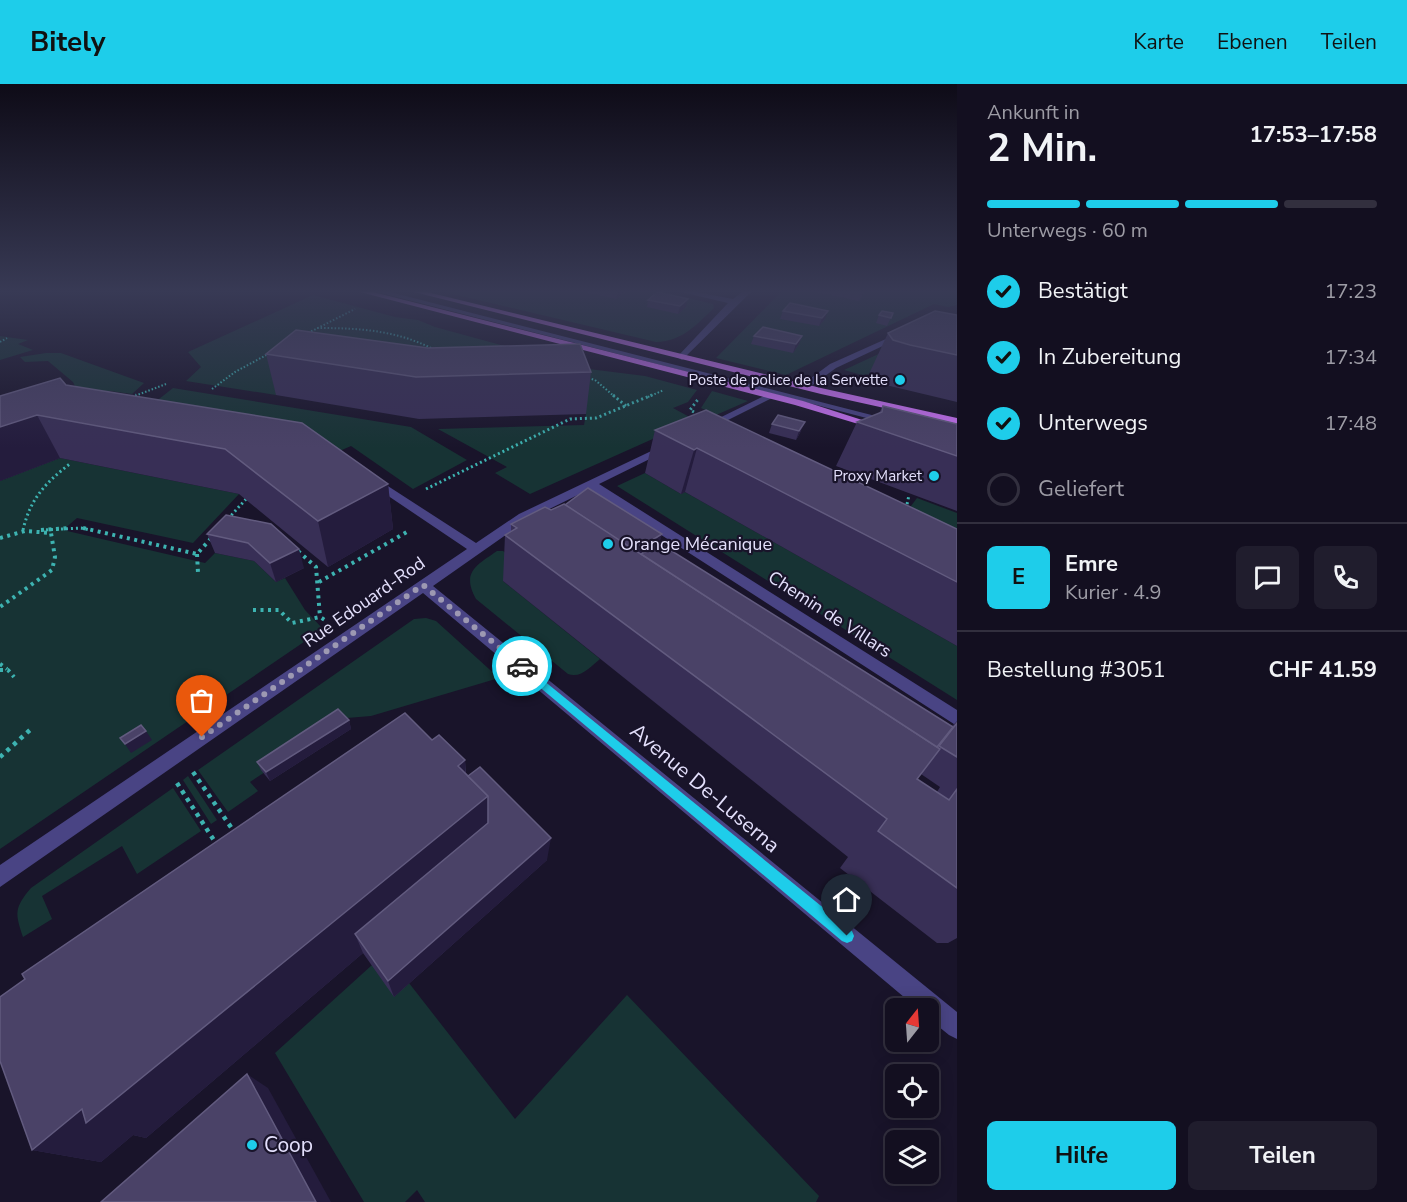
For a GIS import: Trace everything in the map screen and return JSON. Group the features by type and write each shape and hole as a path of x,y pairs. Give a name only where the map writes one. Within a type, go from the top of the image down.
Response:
{"main road":[{"path":"601,344 957,421"},
{"path":"615,344 678,361 771,396 900,429"}],"street":[{"path":"606,344 678,361 900,429"},
{"path":"611,344 957,431"},
{"path":"678,361 694,344"},
{"path":"804,387 833,366 881,344"},
{"path":"696,432 771,396"},
{"name":"Rue Edouard-Rod","path":"0,877 474,548 523,517 679,441"},
{"path":"365,475 474,548"},
{"name":"Chemin de Villars","path":"591,484 957,719"},
{"name":"Avenue De-Luserna","path":"423,585 957,1027"}],"path":[{"path":"424,344 435,350"},
{"path":"212,389 235,372 276,350"},
{"path":"585,376 595,380 626,406"},
{"path":"123,400 166,384"},
{"path":"404,501 570,419 596,418 666,389"},
{"path":"23,530 29,504 34,496 71,463"},
{"path":"907,514 909,495"},
{"path":"225,523 246,499"},
{"path":"0,538 23,530 81,528 197,554"},
{"path":"0,607 46,575 54,566 51,533 41,530"},
{"path":"198,573 197,554 218,530"},
{"path":"319,582 407,532"},
{"path":"292,546 316,567 320,616"},
{"path":"254,610 279,610 292,623 320,616"},
{"path":"320,616 333,626"},
{"path":"0,664 14,677"},
{"path":"0,670 8,670"},
{"path":"0,757 30,730"},
{"path":"191,769 240,841"},
{"path":"175,780 223,853"}],"green space":[{"path":"0,344 18,344 33,350 0,360"},
{"path":"205,344 498,344 589,369 645,376 697,390 688,402 673,408 695,420 530,494 495,473 507,467 438,429 584,425 586,414 276,395 186,381 201,367 188,352"},
{"path":"730,344 850,344 786,375 716,358"},
{"path":"900,344 915,350 869,374 862,375 844,370"},
{"path":"61,353 144,383 132,394 110,391 102,395 70,391 75,386 73,382 48,361 25,362 20,357"},
{"path":"173,388 411,427 467,460 413,489 351,446 319,460 136,417"},
{"path":"712,391 748,401 716,415 701,408"},
{"path":"60,458 239,494 193,543 77,518 63,530 205,563 215,553 254,561 276,582 285,578 305,610 323,629 0,849 0,481"},
{"path":"645,473 681,494 685,492 957,646 957,700 617,486"},
{"path":"917,498 957,513 957,545 915,524 911,506"},
{"path":"497,551 503,551 521,563 503,581 600,659 577,675 568,674 476,599 470,582 473,570"},
{"path":"426,618 436,621 499,678 371,716 347,718 250,782 258,791 228,812 198,770 414,619"},
{"path":"188,776 217,820 211,824 183,780"},
{"path":"173,788 201,831 137,874 122,846 42,896 52,919 23,937 18,922 18,911 21,901 31,888"},
{"path":"372,965 409,983 515,1119 627,995 819,1196 816,1202 425,1202 417,1190 405,1202 364,1202 275,1053"}],"building":[{"path":"278,344 400,344 428,348 580,344 591,372 416,377 266,354"},
{"path":"907,344 957,344 957,355"},
{"path":"60,378 66,385 302,423 388,484 318,521 225,449 37,415 0,427 0,396"},
{"path":"883,406 957,424 957,456 857,422 882,412"},
{"path":"706,410 957,529 957,582 697,448 694,450 655,430"},
{"path":"778,415 805,422 799,431 772,424"},
{"path":"588,488 662,534 635,551 565,505"},
{"path":"564,504 940,749 917,779 949,800 957,789 957,888 878,831 887,819 505,535 517,528 511,524 545,507 551,510"},
{"path":"226,515 271,524 299,549 270,563 248,543 207,534"},
{"path":"659,543 953,727 937,747 641,554"},
{"path":"338,709 349,720 266,772 257,762"},
{"path":"405,713 432,740 439,735 465,760 458,766 488,796 86,1123 82,1109 32,1150 0,1061 0,997 25,979 22,974"},
{"path":"957,723 957,757 939,746"},
{"path":"141,725 146,731 125,744 120,738"},
{"path":"480,767 551,838 388,981 355,934 488,823 488,796 468,776"},
{"name":"Coop","path":"247,1074 316,1202 101,1202"}],"way so far":[{"path":"202,737 423,585 522,666"}],"place":[{"name":"Poste de police de la Servette","path":"900,380"},
{"name":"Proxy Market","path":"934,476"},
{"name":"Orange Mécanique","path":"608,544"},
{"name":"Coop","path":"252,1145"}],"route":[{"path":"522,666 847,936"}]}
